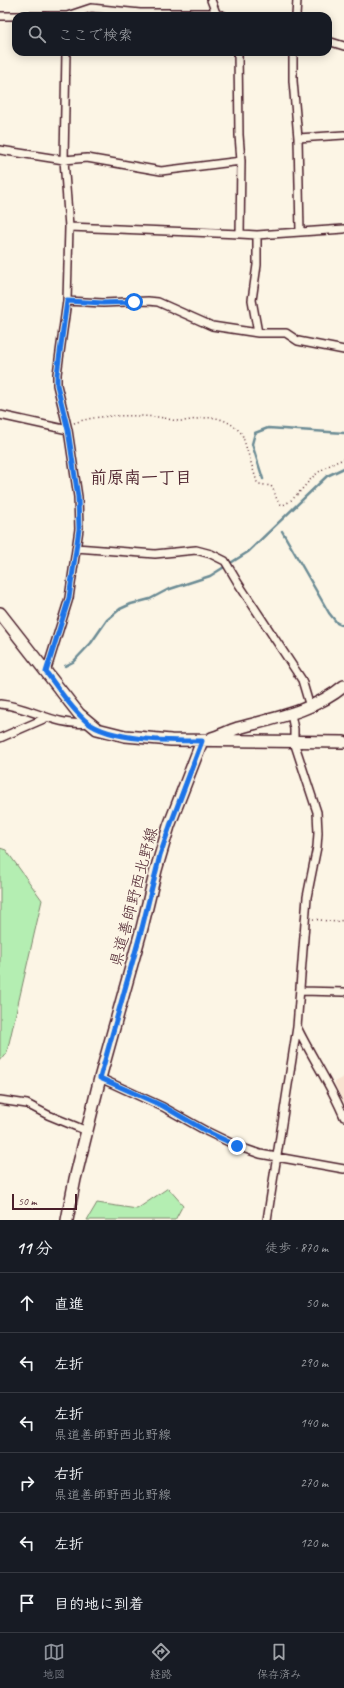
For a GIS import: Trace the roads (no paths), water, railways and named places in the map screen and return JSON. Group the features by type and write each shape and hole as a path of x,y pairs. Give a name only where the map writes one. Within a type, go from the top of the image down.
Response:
{"main road":[{"path":"0,613 79,714 88,723 97,728 121,736 171,740 344,742"},
{"path":"202,741 235,729 291,714 310,707 334,694 344,686"},
{"name":"県道善師野西北野線","path":"67,1220 100,1078 142,928 160,855 202,741"}],"street":[{"path":"210,0 216,12"},
{"path":"296,12 297,0"},
{"path":"79,12 91,8 130,12"},
{"path":"0,16 12,16"},
{"path":"332,42 344,46"},
{"path":"47,674 69,598 79,529 79,514 67,428 57,385 57,374 67,301 69,227 64,160 66,56"},
{"path":"238,56 239,135 242,161 240,234"},
{"path":"293,56 298,138 300,232"},
{"path":"298,138 344,135"},
{"path":"0,150 64,160 87,158 161,170 242,161"},
{"path":"69,227 257,235 344,229"},
{"path":"257,235 257,265 252,300 258,333"},
{"path":"67,301 103,303 158,302 212,326 258,333 286,333 298,341 344,350"},
{"path":"0,415 67,428"},
{"path":"76,548 155,554 196,550 211,554 225,561 302,680 310,707"},
{"path":"0,704 16,706 46,718 64,723 88,723"},
{"path":"267,1220 297,1027 301,991 305,918 317,847 318,823 314,798 294,742 294,729 291,714"},
{"path":"0,738 46,718"},
{"path":"301,991 344,992"},
{"path":"297,1027 309,1052 330,1084 344,1117"},
{"path":"100,1078 163,1106 206,1131 237,1146 260,1154 344,1169"},
{"path":"0,1100 27,1104 87,1131"}],"waterway":[{"path":"263,479 252,444 255,433 268,428 344,433"},
{"path":"65,666 73,662 91,643 107,620 120,609 131,604 150,599 167,590 210,576 248,552 327,476 344,468"},
{"path":"282,531 329,613 337,623 344,626"}],"district":[{"name":"前原南一丁目","path":"141,477"}]}
